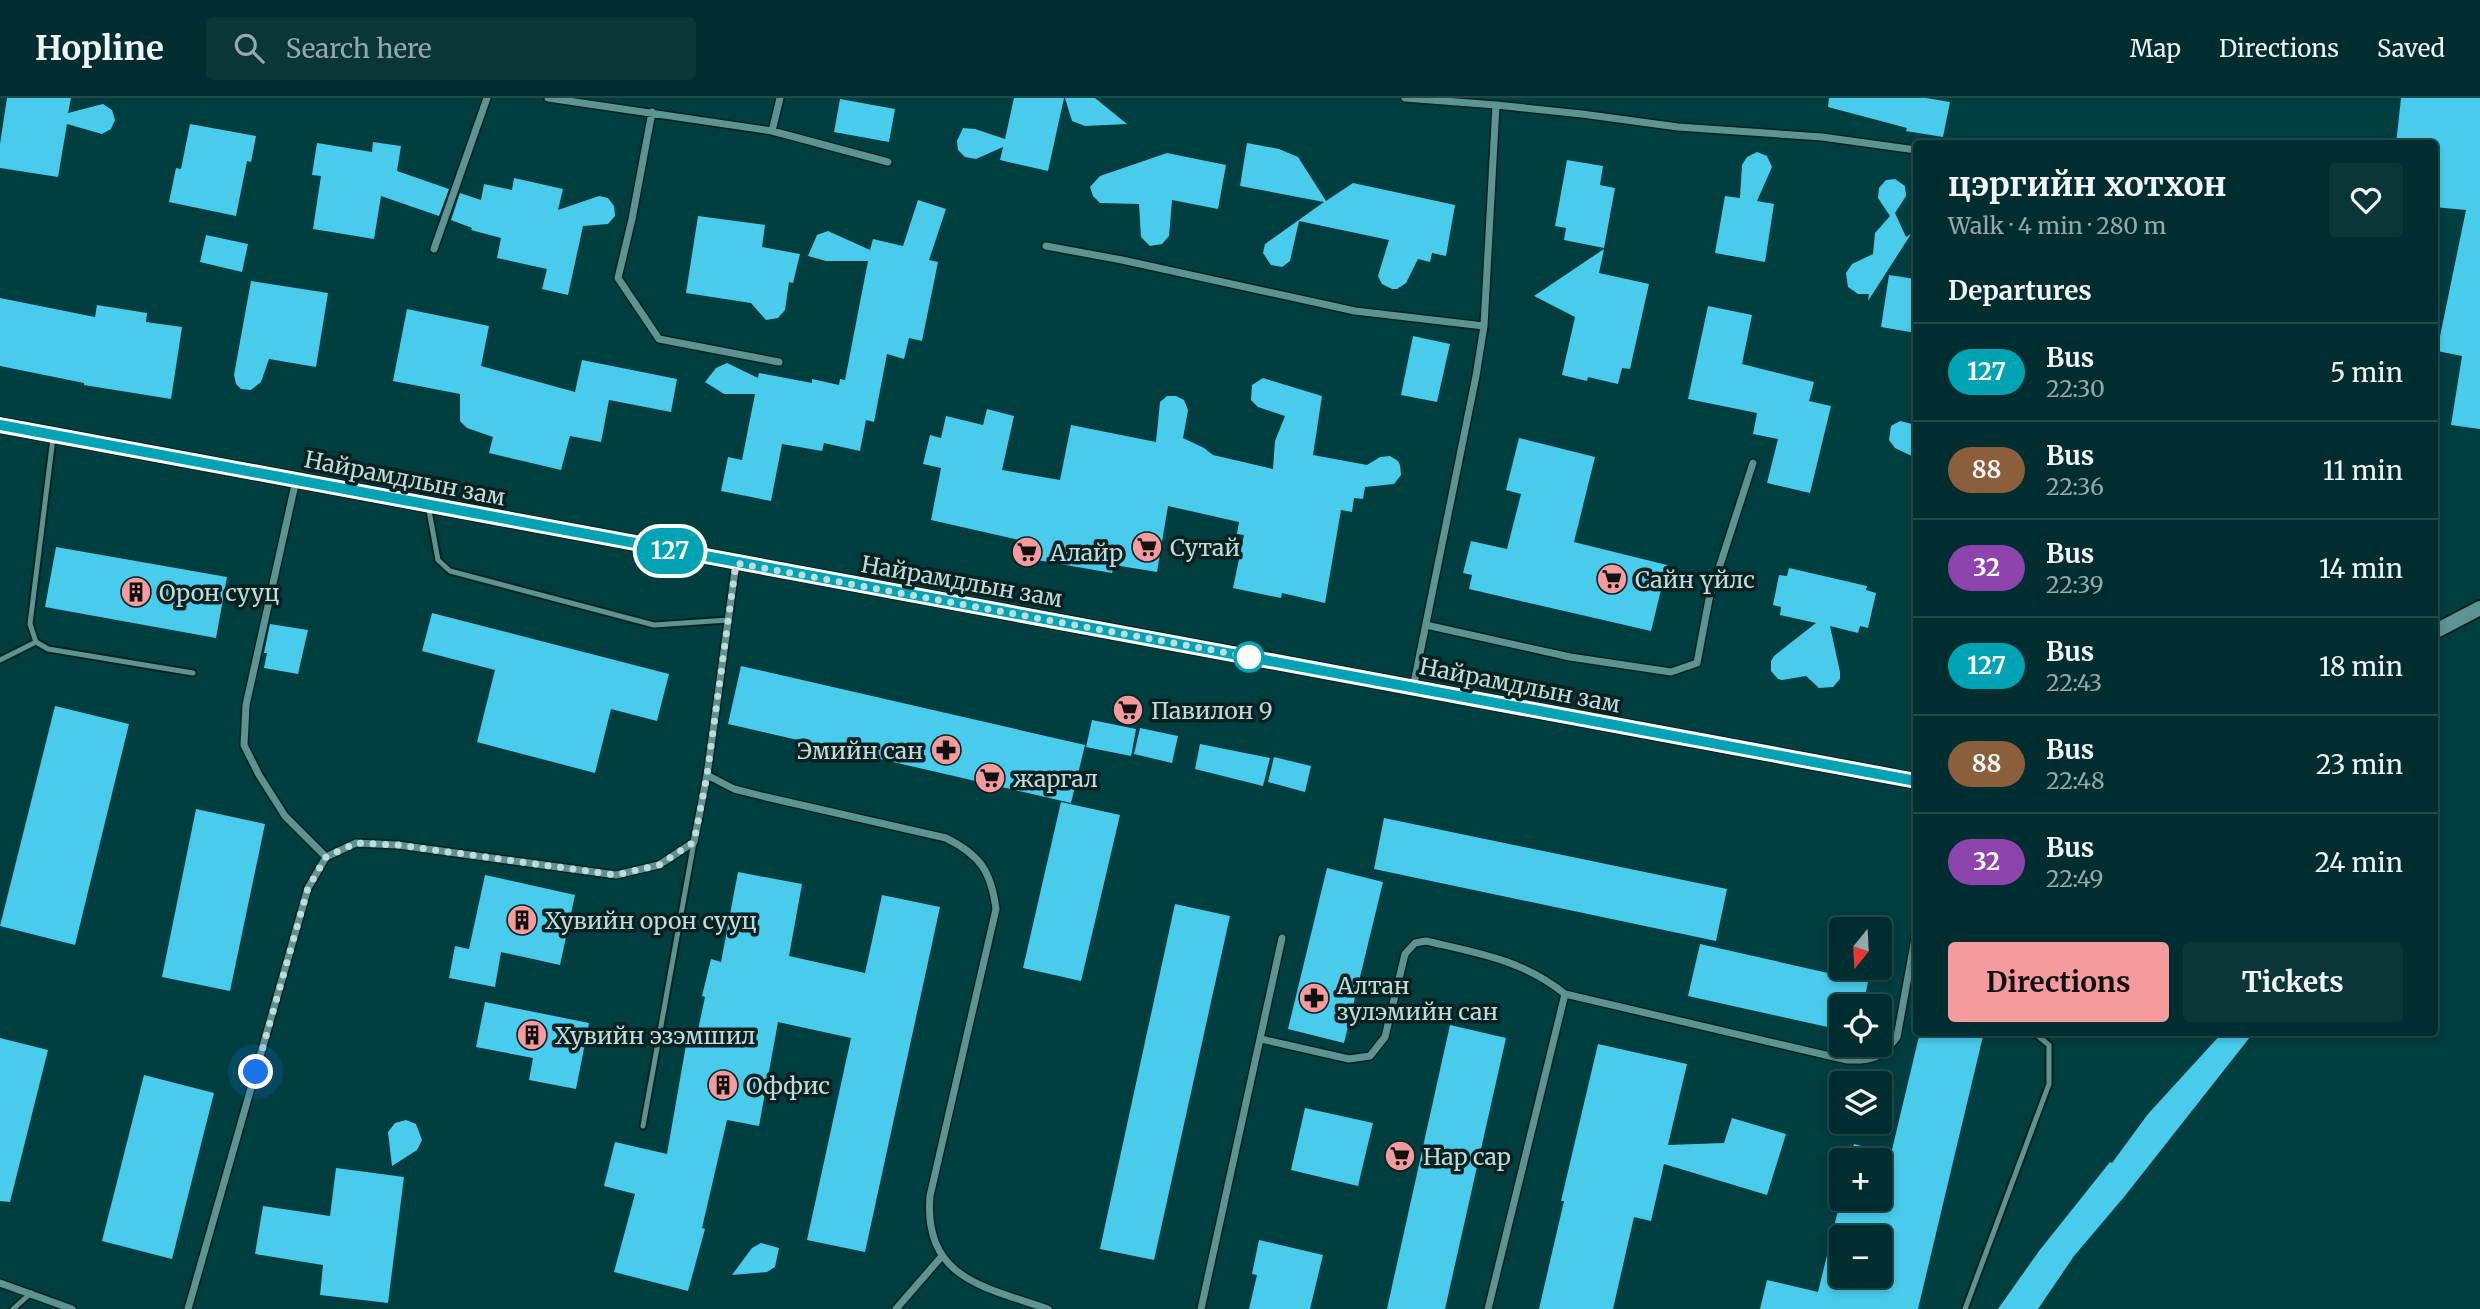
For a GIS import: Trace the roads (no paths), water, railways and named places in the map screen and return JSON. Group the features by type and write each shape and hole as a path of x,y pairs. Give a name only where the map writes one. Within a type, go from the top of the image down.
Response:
{"main road":[{"name":"Найрамдлын зам","path":"0,425 1913,780"},
{"path":"2438,630 2480,608"}],"street":[{"path":"434,249 487,98"},
{"path":"548,98 772,131 888,162"},
{"path":"772,131 780,98"},
{"path":"1405,98 1582,114 1678,127 1822,136 1913,150"},
{"path":"1413,689 1484,326 1496,105 1490,98"},
{"path":"652,112 618,278 659,338 779,362"},
{"path":"1046,246 1355,311 1484,326"},
{"path":"1426,625 1570,657 1658,670 1671,671 1697,663 1709,599 1753,463"},
{"path":"296,480 246,705 244,745 285,816 326,857"},
{"path":"188,1309 308,888 326,857 356,843 398,845 616,875 659,865 694,842 707,775 736,563"},
{"path":"707,775 734,789 946,838 967,848 983,865 993,886 996,909 930,1196 928,1217 932,1238 942,1256 956,1272 974,1283 1048,1309"},
{"path":"1201,1309 1282,938"},
{"path":"1261,1040 1349,1059 1370,1056 1385,1037 1405,954 1410,946 1420,941 1452,946 1520,965 1565,994 1837,1058 1863,1061 1877,1058 1897,1037 1913,976"},
{"path":"1488,1309 1565,994"},
{"path":"897,1309 942,1256"},
{"path":"0,1283 72,1309"}],"lane":[{"path":"54,435 30,624 36,642 48,649 192,673"},
{"path":"428,505 438,560 450,571 654,625 729,620"},
{"path":"0,660 36,642"},
{"path":"643,1126 694,842"},
{"path":"1965,1309 2049,1084 2049,1045 2038,1036"},
{"path":"13,1309 31,1293"}],"place":[{"name":"Сутай","path":"1147,547"},
{"name":"Алайр","path":"1027,552"},
{"name":"Сайн үйлс","path":"1612,579"},
{"name":"Орон сууц","path":"136,592"},
{"name":"Павилон 9","path":"1128,710"},
{"name":"Эмийн сан","path":"946,750"},
{"name":"жаргал","path":"990,778"},
{"name":"Хувийн орон сууц","path":"522,920"},
{"name":"Алтан зулэмийн сан","path":"1314,998"},
{"name":"Хувийн эзэмшил","path":"532,1035"},
{"name":"Оффис","path":"723,1085"},
{"name":"Нар сар","path":"1400,1156"}]}
